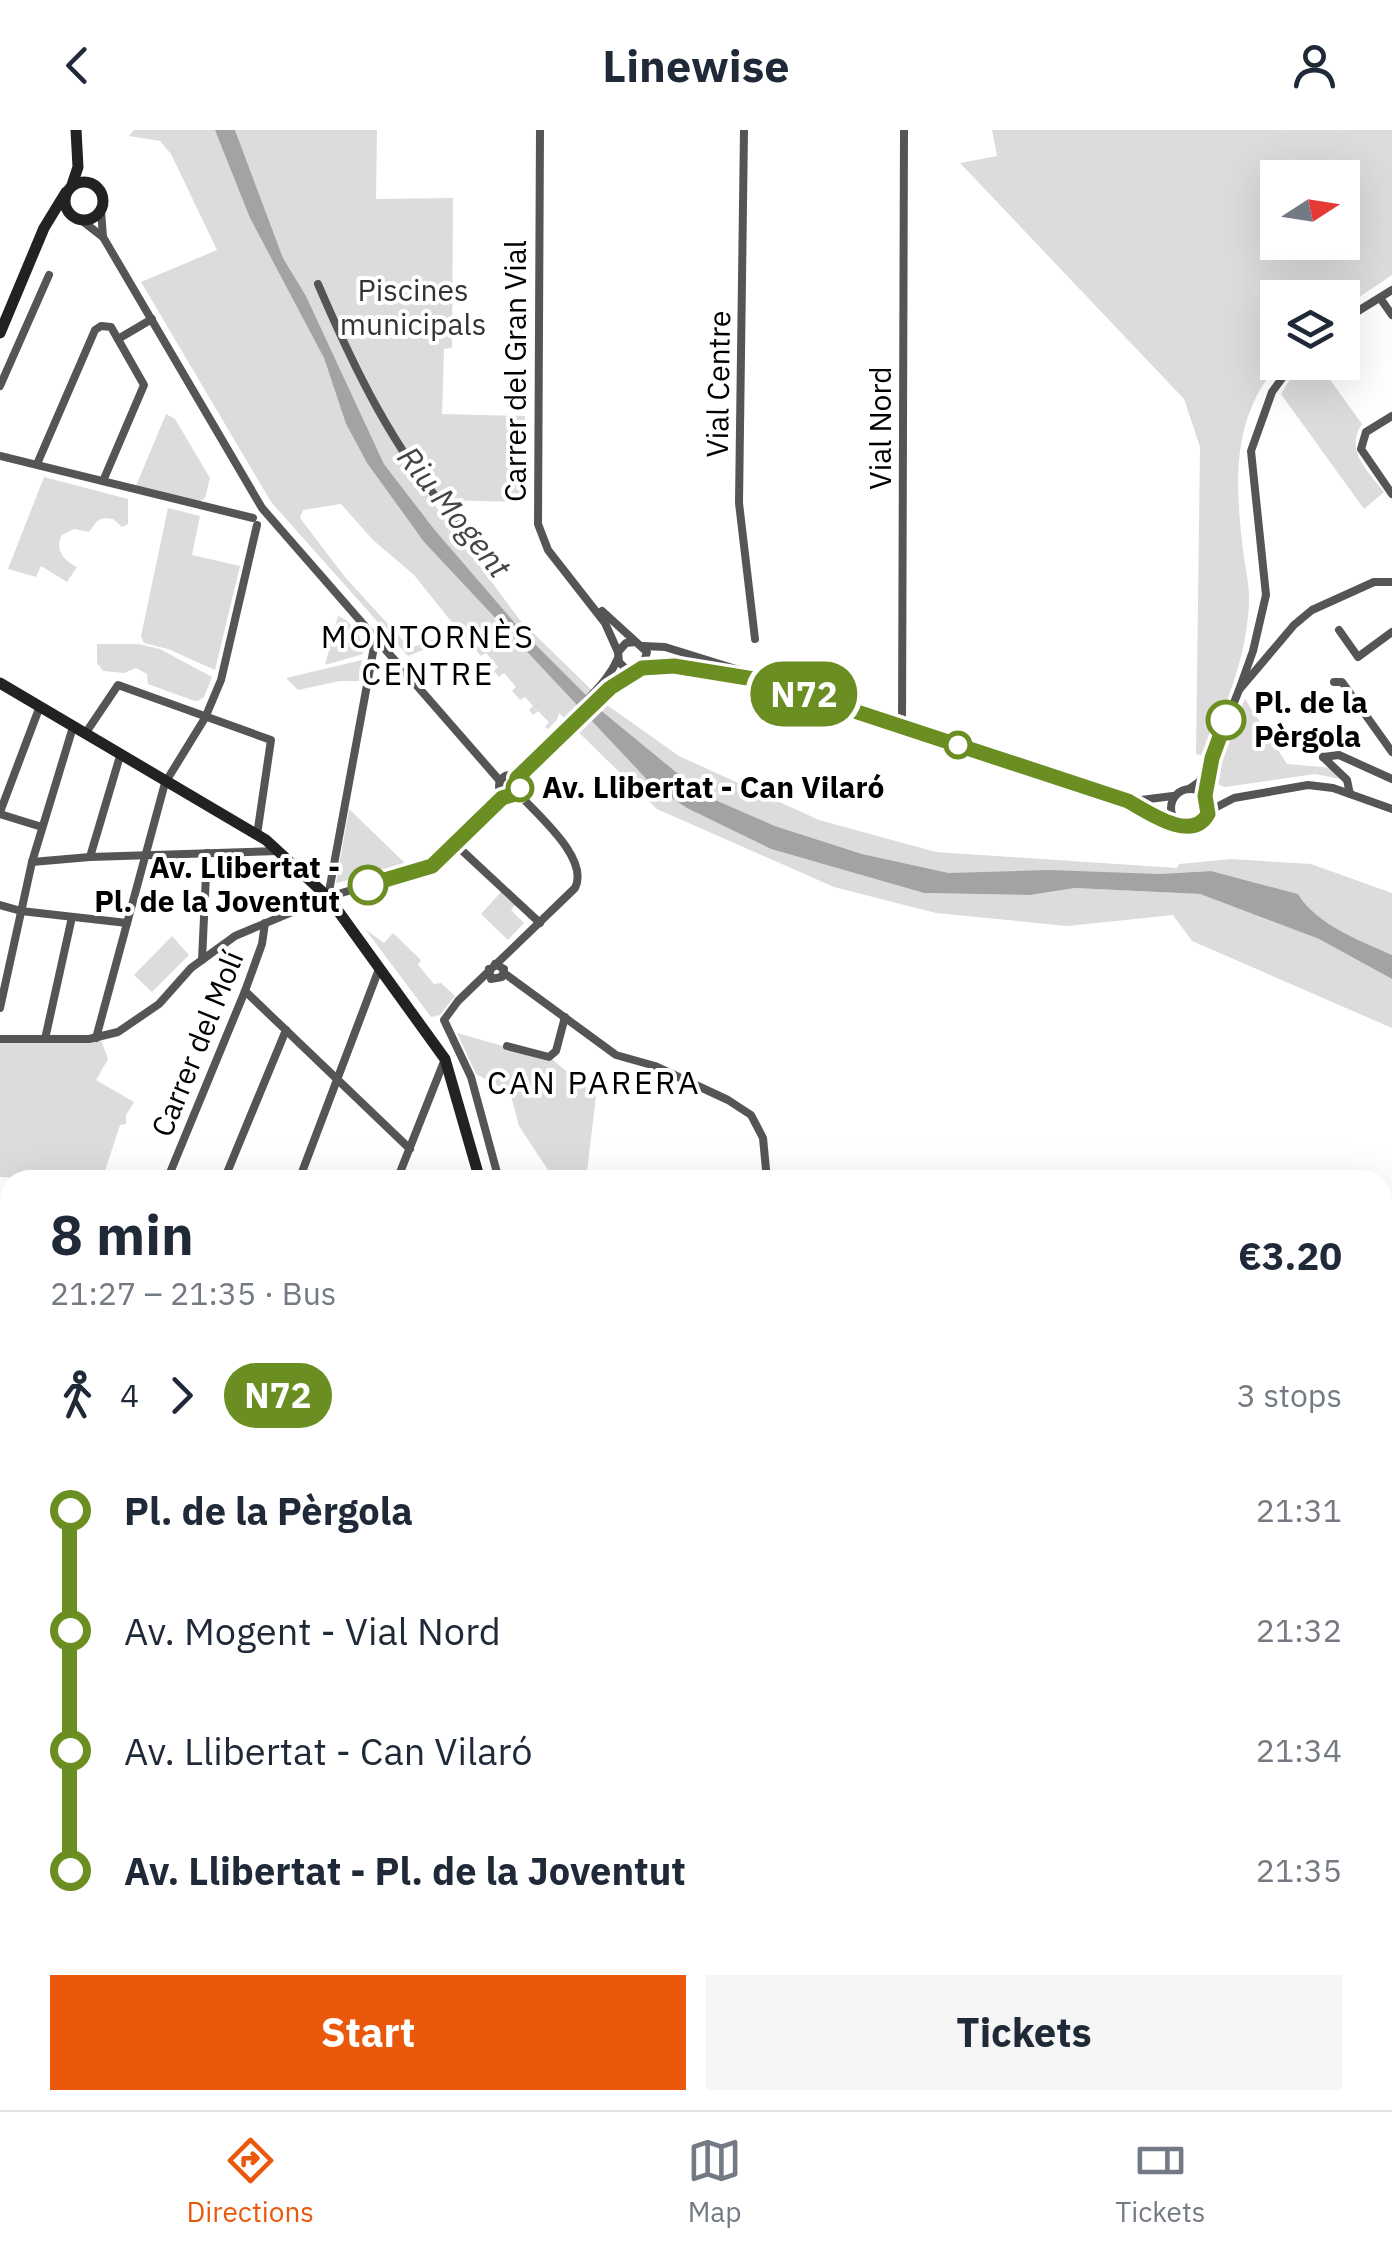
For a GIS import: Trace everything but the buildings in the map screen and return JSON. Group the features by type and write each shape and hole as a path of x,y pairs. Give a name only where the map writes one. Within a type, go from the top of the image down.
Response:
{"street":[{"path":"0,333 42,234 78,167 76,130"},
{"name":"Carrer del Gran Vial","path":"540,130 538,524 548,550 605,623 618,655"},
{"name":"Vial Centre","path":"744,130 739,503 755,638"},
{"name":"Vial Nord","path":"902,726 904,130"},
{"path":"76,146 102,194 103,237"},
{"path":"69,188 81,181 97,186"},
{"path":"69,188 66,208 103,237 262,508 500,781 499,789 504,796"},
{"path":"42,234 57,222 94,217 101,210"},
{"path":"0,386 49,275"},
{"path":"318,284 348,353 424,484 454,518 462,518"},
{"path":"1360,310 1392,290"},
{"path":"1380,298 1392,315"},
{"path":"118,340 152,319"},
{"path":"36,464 95,330 112,327 144,385 103,480"},
{"path":"1128,801 1154,801 1176,795 1198,782 1212,758 1239,690 1266,595 1251,452 1272,392 1281,380"},
{"path":"1392,416 1366,432 1361,449 1392,494"},
{"path":"0,456 255,522 271,520"},
{"path":"96,1038 166,783 205,718 221,680 255,522 262,508"},
{"path":"1239,690 1294,625 1312,610 1374,582 1392,582"},
{"name":"Carrer del Gran Vial","path":"586,596 640,644"},
{"path":"1339,630 1358,656 1392,632"},
{"path":"328,897 376,636"},
{"path":"608,685 626,642 669,648 1128,801 1179,824 1196,826 1209,811 1234,798"},
{"path":"517,778 569,726 572,717 608,685 639,669 648,655 640,644"},
{"path":"668,666 676,661 669,648"},
{"path":"618,655 624,669 696,668 760,680"},
{"path":"1334,682 1342,682 1392,752"},
{"path":"0,683 257,835 328,897 444,1058 477,1170"},
{"path":"0,1008 42,827 79,730 118,685 271,740 257,835"},
{"path":"40,706 0,813 42,827"},
{"path":"1350,794 1348,780 1323,756 1339,755 1392,779"},
{"path":"90,857 120,756"},
{"path":"1209,811 1205,796 1212,758"},
{"path":"500,781 508,776 517,778"},
{"path":"517,778 518,793"},
{"path":"1188,789 1205,796 1234,798 1308,785 1392,809"},
{"path":"0,1039 96,1038 118,1032 159,1004 202,960 235,936 328,897 432,866 504,796 518,793"},
{"path":"496,1170 470,1077 444,1020 447,1012 478,981 498,968 579,879 575,858 518,793"},
{"path":"1176,795 1170,810 1179,824"},
{"path":"455,844 540,923"},
{"path":"32,862 279,851"},
{"path":"202,960 207,853"},
{"path":"0,905 20,912 126,924"},
{"path":"45,1039 72,917"},
{"name":"Carrer del Molí","path":"171,1170 245,991 262,944 265,923"},
{"path":"303,1170 380,968"},
{"path":"498,968 616,1054 655,1066 751,1115 763,1138 766,1170"},
{"path":"245,991 410,1149"},
{"path":"507,1046 549,1057 556,1051 565,1017"},
{"path":"228,1170 286,1030"},
{"path":"401,1170 444,1058"}],"green space":[{"path":"134,130 215,130 324,358 346,424 367,463 424,542 651,784 688,808 771,849 924,893 1030,895 1075,888 1200,894 1319,939 1392,979 1392,1028 1192,941 1173,915 1068,926 936,913 834,887 657,809 559,713 548,729 545,727 549,722 538,711 533,715 529,710 533,706 525,697 520,700 512,691 516,687 504,673 499,677 494,671 498,667 486,653 481,656 462,634 408,656 271,502 141,282 217,250 171,154 160,141 129,136","holes":["341,504 373,540 414,575 458,630 408,646 345,577 300,518 303,510"]},
{"name":"Piscines municipals","path":"235,130 377,130 376,199 453,198 452,348 444,349 442,414 525,416 525,502 443,500 421,486 519,619 607,705 679,756 819,820 936,852 1177,868 1179,864 1231,859 1311,864 1392,893 1392,955 1327,923 1298,894 1211,871 949,873 862,854 775,826 704,795 604,713 521,630 384,464 306,296 283,258"},
{"path":"992,130 1392,130 1392,275 1360,297 1360,280 1260,280 1260,380 1266,380 1244,429 1238,475 1249,590 1247,623 1234,682 1204,756 1196,754 1200,447 1184,399 960,163 997,156"},
{"path":"1290,380 1330,380 1362,424 1357,434 1357,451 1384,492 1364,509 1281,394"},
{"path":"166,414 175,419 210,478 205,498 199,502 136,486"},
{"path":"44,477 128,499 128,524 122,527 113,519 104,518 89,532 74,529 62,535 62,554 77,567 67,582 41,566 36,577 8,569"},
{"path":"168,508 200,516 192,555 240,566 215,670 144,643 141,636"},
{"path":"338,616 356,631 363,654 325,665"},
{"path":"97,644 138,644 160,649 212,677 204,697 192,700 148,684 147,674 136,668 124,673 103,671 97,663"},
{"path":"362,660 359,681 298,690 286,678"},
{"path":"1245,699 1287,764 1333,768 1341,779 1315,774 1225,787 1217,784 1215,765"},
{"path":"349,809 408,866 336,883"},
{"path":"501,892 515,905 511,910 524,923 508,940 481,914"},
{"path":"365,929 384,943 393,933 421,960 418,965 434,984 441,983 455,996 440,1015 431,1017"},
{"path":"172,936 189,955 152,992 134,975"},
{"path":"457,1033 553,1060 596,1096 587,1170 548,1170 519,1126 510,1092 476,1074"},
{"path":"100,1037 108,1059 96,1080 134,1102 126,1115 126,1124 120,1125 105,1170 0,1170 0,1039"}],"shaded area":[{"path":"215,130 235,130 283,258 306,296 384,464 521,630 604,713 704,795 775,826 862,854 949,873 1211,871 1298,894 1327,923 1392,955 1392,979 1319,939 1200,894 1075,888 1030,895 924,893 771,849 687,808 651,784 424,542 367,463 346,424 324,358 250,218"}],"bus line":[{"name":"N72","path":"368,885 432,866 504,796 518,793 517,778 569,726 610,688 642,668 696,668 760,680 1128,801 1189,828 1202,823 1208,814 1205,796 1212,758 1226,720"}],"place":[{"name":"Pl. de la Pèrgola","path":"1226,720"},
{"name":"Av. Llibertat - Can Vilaró","path":"520,788"},
{"name":"Av. Llibertat - Pl. de la Joventut","path":"368,885"}],"district":[{"name":"MONTORNÈS CENTRE","path":"428,656"},
{"name":"CAN PARERA","path":"594,1083"}],"water label":[{"name":"Riu Mogent","path":"454,512"}]}
